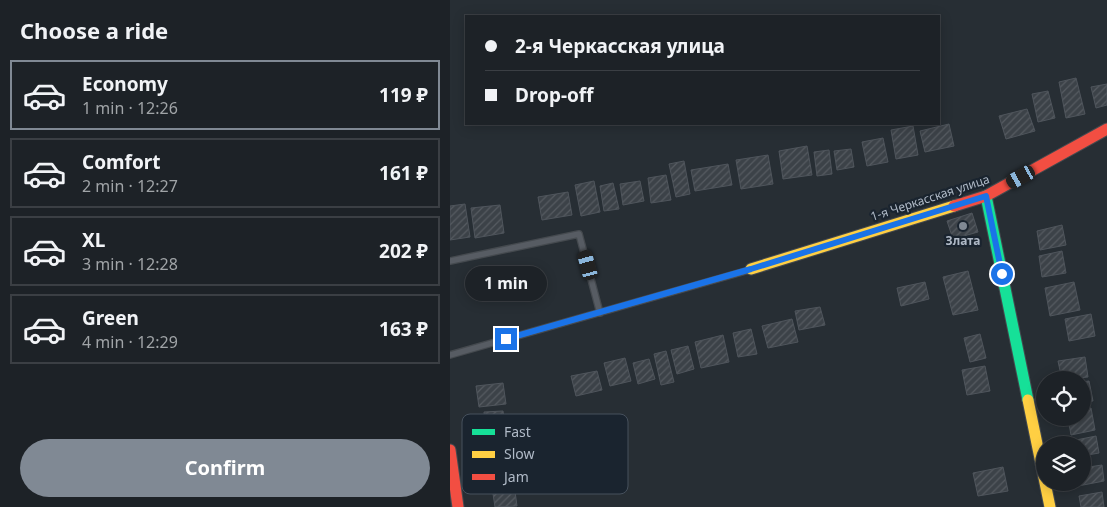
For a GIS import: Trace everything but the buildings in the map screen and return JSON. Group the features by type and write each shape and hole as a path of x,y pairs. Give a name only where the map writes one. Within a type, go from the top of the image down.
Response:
{"street":[{"name":"1-я Черкасская улица","path":"751,269 986,196 1107,129"},
{"path":"986,196 1050,507"},
{"path":"450,450 458,507"}],"lane":[{"path":"450,261 579,234 600,312"},
{"path":"450,355 751,269"}],"traffic: fast":[{"path":"986,196 1028,400"}],"traffic: slow":[{"path":"751,269 954,206"},
{"path":"1028,400 1050,507"}],"traffic: jam":[{"path":"954,206 986,196 1107,129"},
{"path":"450,450 458,507"}],"place":[{"name":"Злата","path":"963,226"}],"route":[{"path":"506,339 751,269 986,196 1002,274"}]}
